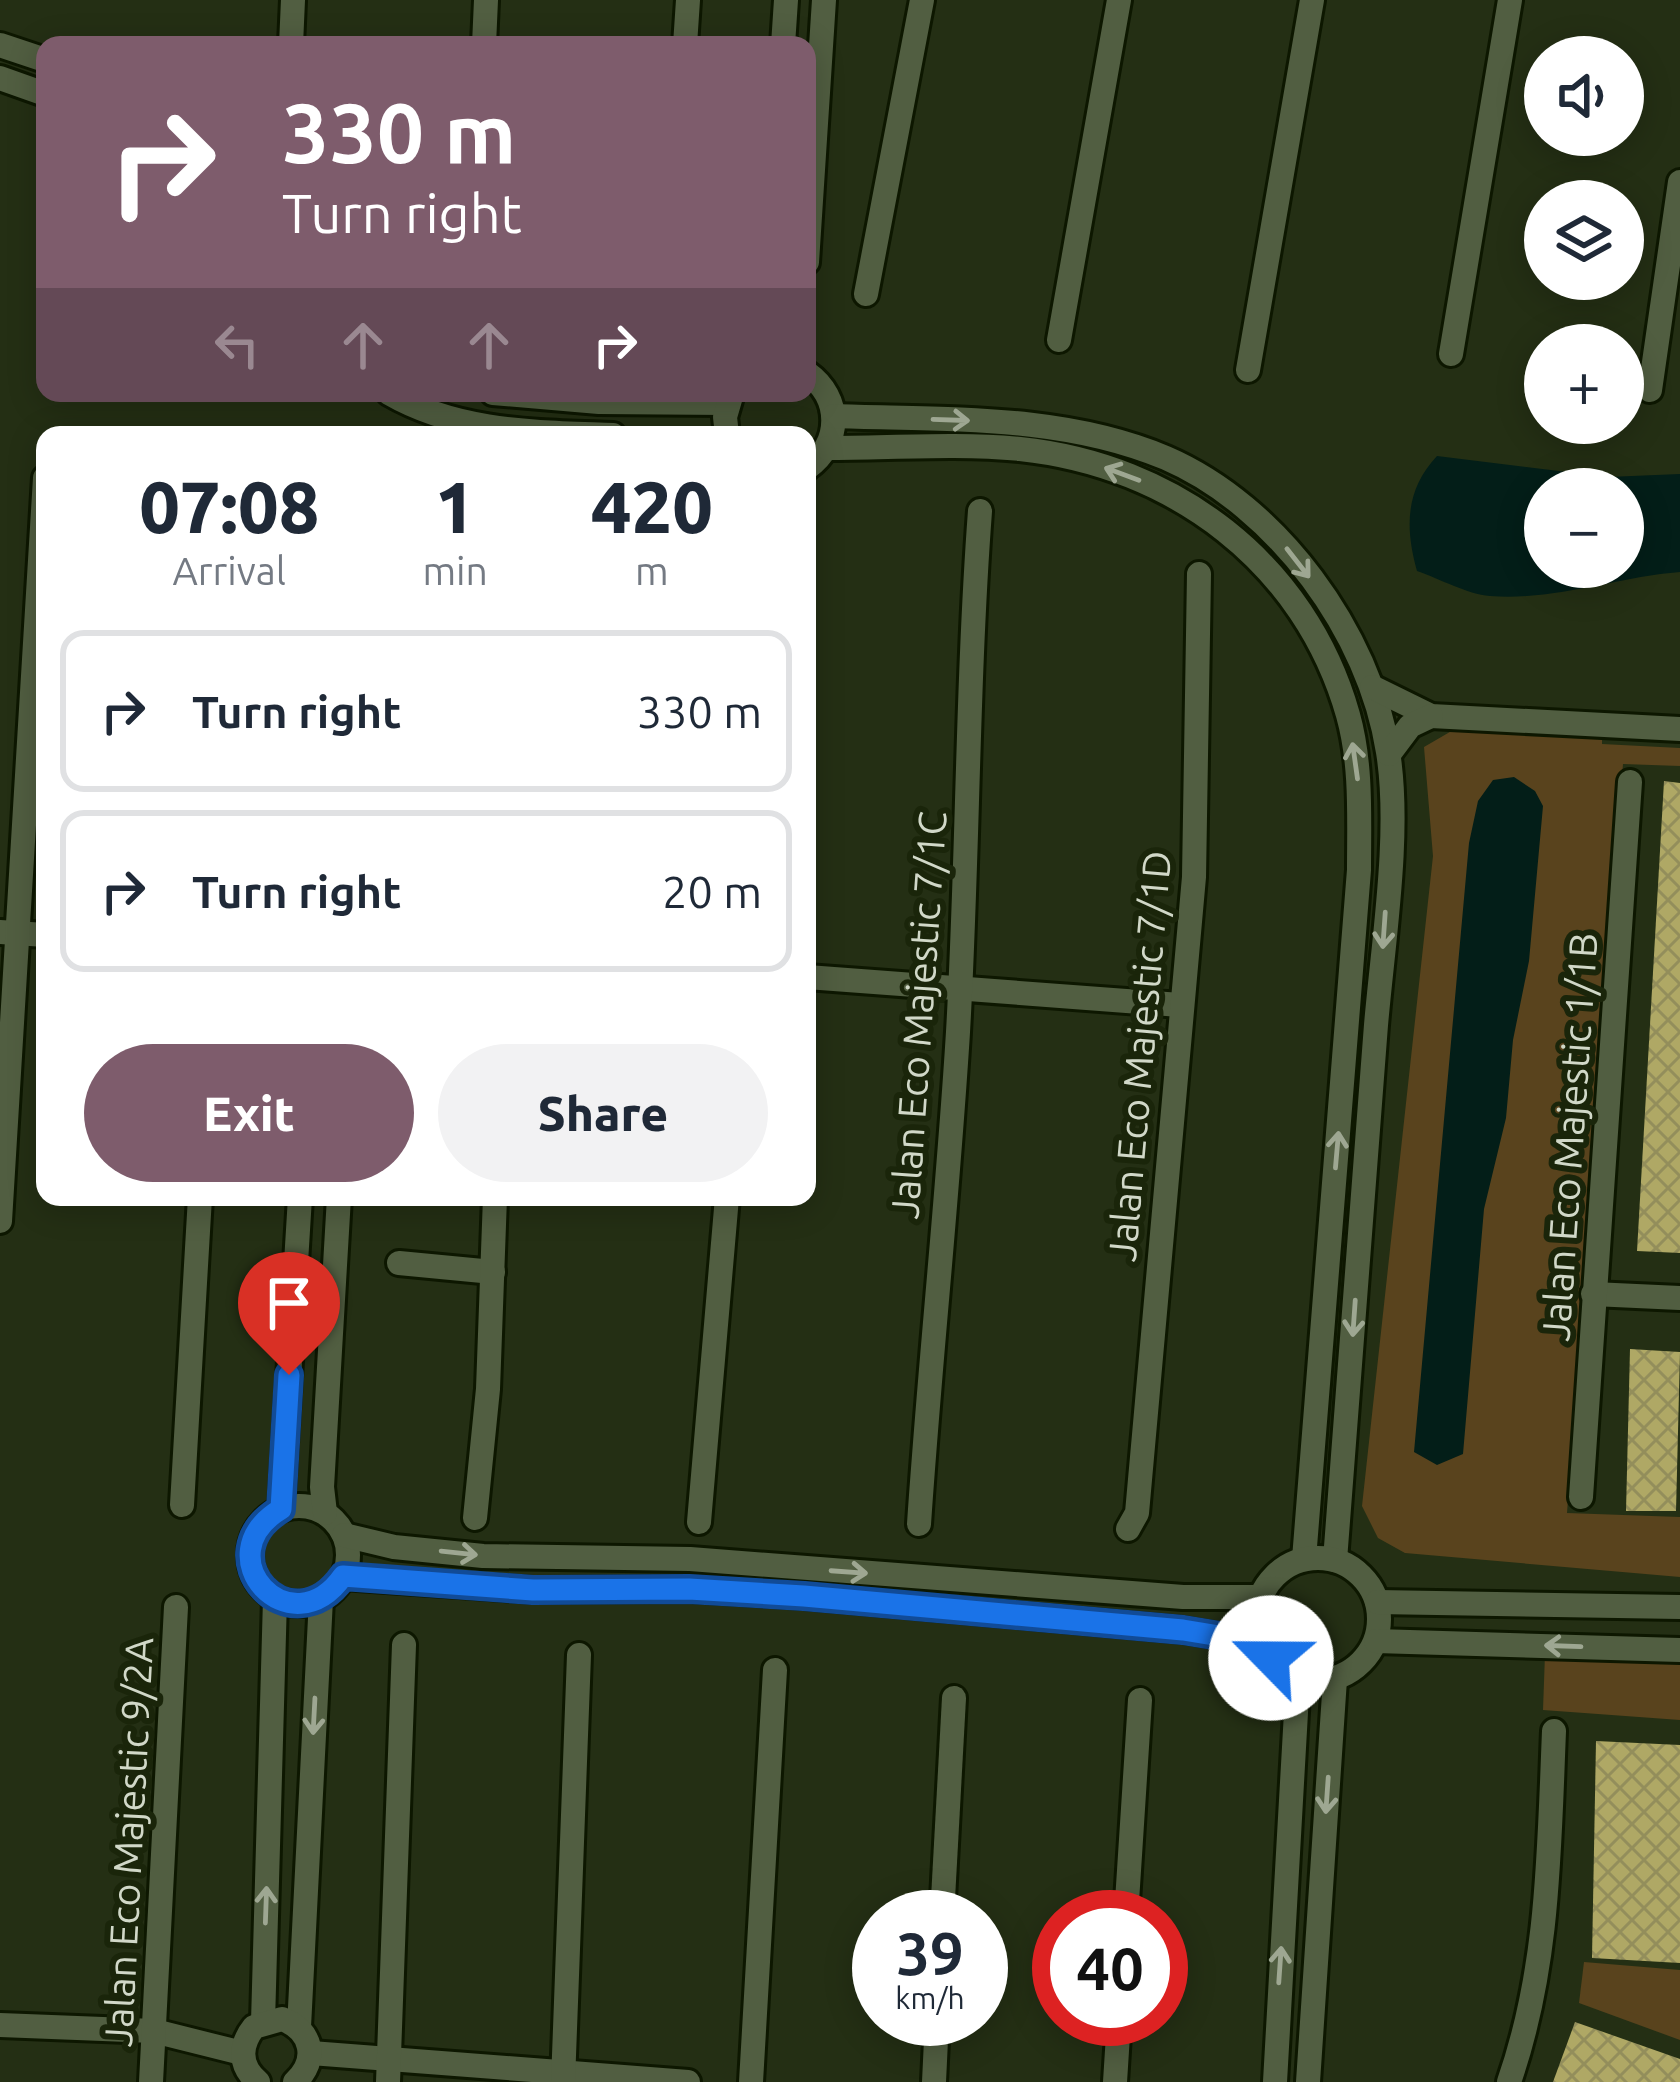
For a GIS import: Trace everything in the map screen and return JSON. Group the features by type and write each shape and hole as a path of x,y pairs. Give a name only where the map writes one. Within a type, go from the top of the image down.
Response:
{"street":[{"path":"291,36 293,0"},
{"path":"484,36 486,0"},
{"path":"686,36 688,0"},
{"path":"784,36 786,0"},
{"path":"816,123 824,0"},
{"path":"866,294 922,0"},
{"path":"1059,340 1119,0"},
{"path":"1248,370 1312,0"},
{"path":"1451,354 1510,0"},
{"path":"0,45 36,57"},
{"path":"0,78 36,91"},
{"path":"1650,390 1680,182"},
{"path":"816,381 824,388 834,416 827,448 816,459"},
{"path":"411,402 482,426"},
{"path":"588,402 624,402"},
{"path":"834,416 1027,423 1165,458 1219,485 1278,538 1347,637 1372,687 1389,754 1388,871 1335,1560"},
{"path":"827,448 1019,449 1093,463 1156,487 1200,508 1249,550 1327,657 1348,717 1355,760 1359,870 1304,1559"},
{"name":"Jalan Eco Majestic 7/1C","path":"919,1524 960,989 969,825 967,689 980,511"},
{"name":"Jalan Eco Majestic 7/1D","path":"1132,1521 1194,878 1202,606 1198,574"},
{"path":"0,1221 9,933 36,592"},
{"path":"1372,687 1431,716 1680,729"},
{"path":"1389,754 1410,727 1431,716"},
{"name":"Jalan Eco Majestic 1/1B","path":"1581,1497 1630,782"},
{"path":"816,978 1180,1005"},
{"path":"182,1504 199,1206"},
{"path":"281,1509 299,1206"},
{"path":"325,1513 322,1487 338,1206"},
{"path":"475,1518 495,1206"},
{"path":"699,1522 726,1206"},
{"path":"400,1263 493,1272"},
{"path":"1593,1294 1680,1298"},
{"path":"308,1506 325,1513 344,1535 348,1563 343,1576 321,1599 306,1604 275,1599 254,1575 250,1544 256,1529 281,1509 308,1506"},
{"path":"344,1535 394,1547 484,1556 690,1559 1160,1595 1261,1597"},
{"path":"1304,1559 1335,1560 1368,1583 1377,1602 1376,1641 1366,1658 1335,1678 1298,1677 1271,1658 1262,1643 1261,1597 1286,1567 1304,1559"},
{"path":"343,1576 533,1590 689,1589 804,1596 1183,1630 1262,1643"},
{"path":"262,2022 275,1599"},
{"path":"311,2054 299,2027 321,1599"},
{"path":"1377,1602 1680,1607"},
{"name":"Jalan Eco Majestic 9/2A","path":"151,2082 176,1607"},
{"path":"1376,1641 1680,1650"},
{"path":"388,2071 404,1646"},
{"path":"563,2077 579,1654"},
{"path":"751,2082 775,1670"},
{"path":"1275,2082 1298,1677"},
{"path":"1309,2082 1335,1678"},
{"path":"943,1890 953,1698"},
{"path":"1128,1890 1140,1700"},
{"path":"1509,2082 1538,1989 1555,1731"},
{"path":"258,2082 248,2072 242,2053 248,2035 262,2022 282,2019 299,2027"},
{"path":"0,2025 154,2031 242,2053"},
{"path":"934,2082 936,2046"},
{"path":"1115,2082 1117,2046"},
{"path":"311,2054 388,2071 688,2082"},
{"path":"295,2082 311,2054"}],"shaded area":[{"path":"1455,729 1602,732 1602,744 1680,748 1680,766 1623,764 1567,1513 1680,1517 1680,1577 1405,1553 1378,1538 1362,1506 1433,856 1424,747"},
{"path":"1545,1654 1680,1659 1680,1720 1543,1710"},
{"path":"1584,1962 1680,1970 1680,2040 1579,2003"}],"water":[{"path":"1437,456 1535,468 1524,468 1524,588 1584,588 1490,596 1417,571 1410,510 1419,482"},
{"path":"1680,474 1680,572 1644,577 1644,476"},
{"path":"1514,777 1535,791 1543,806 1529,961 1513,1040 1506,1118 1484,1209 1463,1454 1437,1465 1414,1452 1469,843 1478,801 1493,780"}],"building":[{"path":"1664,781 1680,783 1680,1253 1637,1251"},
{"path":"1630,1349 1680,1352 1676,1511 1626,1511"},
{"path":"1596,1741 1680,1745 1680,1963 1592,1958"},
{"path":"1575,2022 1680,2059 1680,2082 1553,2082"}],"route":[{"path":"289,1375 281,1509 256,1529 250,1560 262,1588 290,1604 321,1599 343,1576 533,1590 727,1591 1183,1630 1262,1643 1271,1658"}]}
